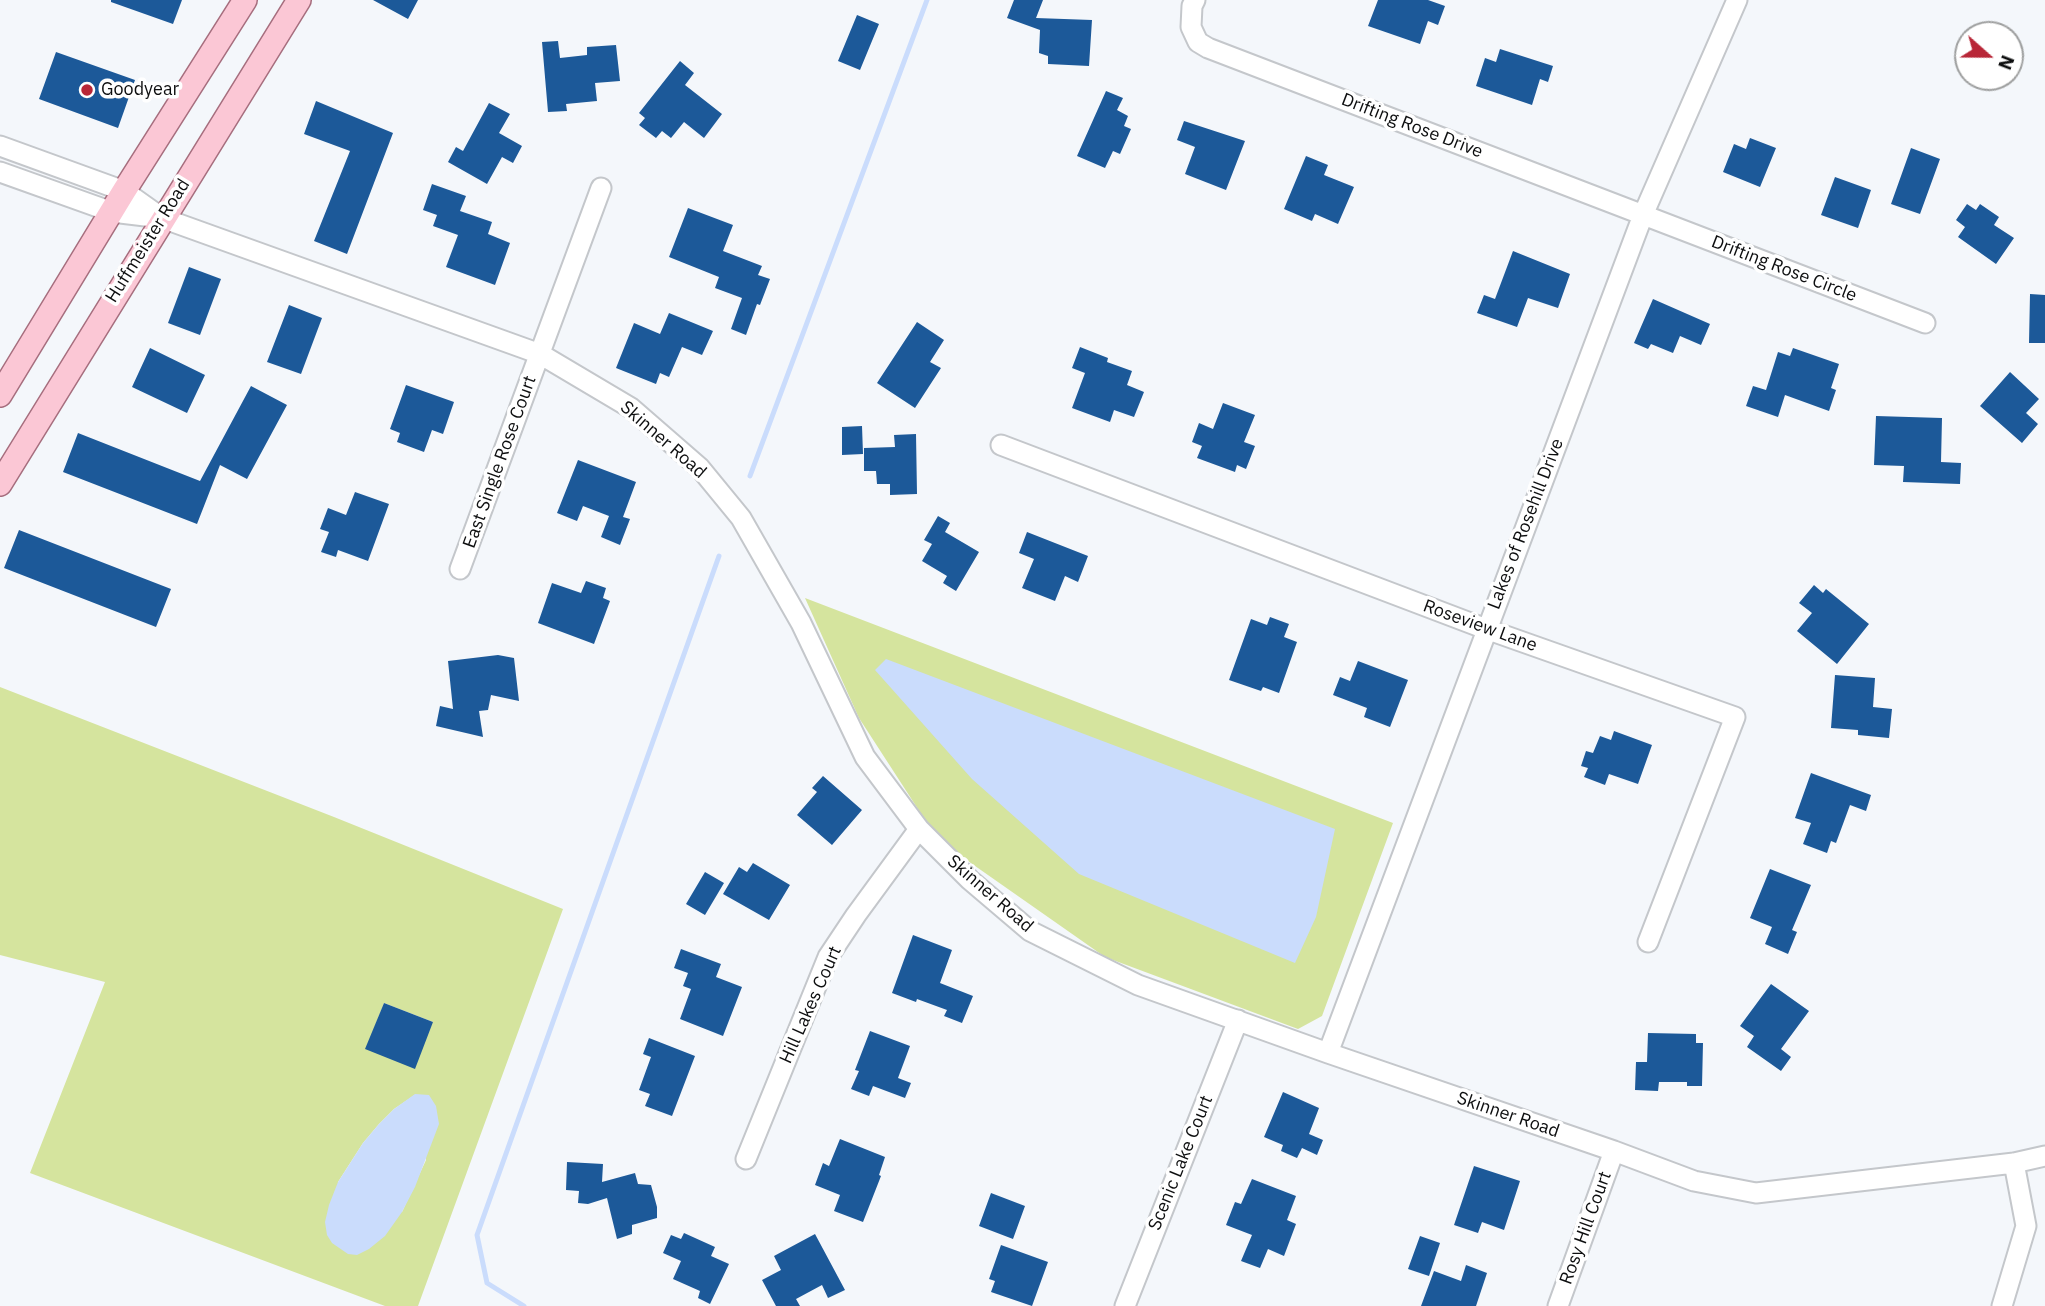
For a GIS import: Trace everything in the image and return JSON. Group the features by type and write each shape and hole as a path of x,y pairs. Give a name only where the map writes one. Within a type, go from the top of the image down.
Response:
{"main road":[{"path":"0,395 124,191 245,0"},
{"name":"Huffmeister Road","path":"0,484 299,0"}],"street":[{"name":"Drifting Rose Drive","path":"1195,0 1191,27 1198,41 1208,48 1643,215"},
{"name":"Lakes of Rosehill Drive","path":"1328,1053 1643,215 1737,0"},
{"name":"Skinner Road","path":"0,146 124,191 162,218"},
{"name":"Skinner Road","path":"0,172 112,212 162,218 540,354 631,408 700,468 741,518 802,623 865,757 919,829 970,880 1030,931 1138,985 1694,1181 1756,1193 2014,1163 2045,1156"},
{"name":"East Single Rose Court","path":"460,569 601,188"},
{"name":"Drifting Rose Circle","path":"1643,215 1924,323"},
{"name":"Roseview Lane","path":"1001,445 1486,629 1735,717 1648,942"},
{"name":"Hill Lakes Court","path":"746,1159 828,957 919,829"},
{"name":"Scenic Lake Court","path":"1125,1306 1238,1020"},
{"name":"Rosy Hill Court","path":"1558,1306 1614,1151"},
{"path":"2002,1306 2026,1226 2014,1163"}],"green space":[{"path":"805,598 1393,823 1322,1016 1298,1029 1105,957 938,840 859,718"},
{"path":"0,687 563,909 418,1306 385,1306 30,1173 105,982 0,955","holes":["384,1003 433,1022 366,1049","415,1095 426,1160 402,1212 338,1182 379,1124 394,1109"]}],"water":[{"path":"886,659 1335,829 1316,917 1295,963 1079,874 972,779 875,670"},
{"path":"415,1094 429,1095 436,1106 439,1124 415,1187 385,1236 357,1255 348,1254 332,1243 327,1235 325,1222 338,1182 379,1124"}],"building":[{"path":"111,0 182,0 173,24"},
{"path":"373,0 418,0 408,19"},
{"path":"1014,0 1043,0 1036,18 1092,20 1089,66 1048,64 1048,56 1039,53 1040,30 1007,18"},
{"path":"1378,0 1428,0 1445,6 1438,25 1428,21 1420,44 1368,26"},
{"path":"857,15 879,24 860,70 838,61"},
{"path":"558,41 560,58 587,55 587,47 616,45 620,81 595,83 597,101 566,104 567,111 548,112 542,42"},
{"path":"1500,49 1553,66 1548,82 1540,79 1532,105 1476,86 1485,58 1496,62"},
{"name":"Goodyear","path":"56,52 135,80 118,128 39,99"},
{"path":"680,61 694,73 685,85 722,114 704,138 684,122 671,138 662,131 656,138 639,125 645,118 639,113"},
{"path":"1106,91 1123,98 1117,110 1128,116 1124,126 1131,129 1120,154 1113,151 1105,168 1077,156"},
{"path":"316,101 393,133 347,254 314,241 350,151 304,134"},
{"path":"489,103 510,114 499,133 522,146 513,163 502,157 487,184 448,162 456,147 463,151"},
{"path":"1184,121 1245,141 1226,190 1185,174 1195,147 1177,140"},
{"path":"1750,138 1776,148 1760,187 1723,172 1734,144 1746,149"},
{"path":"1911,148 1940,159 1920,214 1891,204"},
{"path":"1306,156 1328,165 1324,175 1354,187 1338,224 1315,214 1312,221 1284,209"},
{"path":"1835,177 1871,190 1858,228 1821,215"},
{"path":"432,184 466,196 460,211 492,222 488,234 510,243 495,285 446,267 458,235 433,226 437,215 423,210"},
{"path":"1967,204 1976,210 1980,204 1999,217 1994,225 2014,238 1996,264 1958,237 1965,227 1956,220"},
{"path":"688,208 733,225 723,251 762,266 758,275 770,279 760,305 757,304 746,335 731,329 742,298 715,288 719,277 669,257"},
{"path":"1513,251 1570,274 1558,308 1528,298 1517,327 1477,313 1484,295 1495,299"},
{"path":"189,267 221,279 200,335 168,323"},
{"path":"2030,294 2045,295 2045,343 2029,343"},
{"path":"1653,299 1710,324 1701,345 1680,336 1673,353 1651,344 1648,349 1634,343"},
{"path":"289,305 322,318 301,374 267,362"},
{"path":"669,313 713,331 702,355 682,347 669,377 660,373 656,384 616,368 634,323 660,334"},
{"path":"917,322 944,340 930,362 941,368 915,408 877,383"},
{"path":"1080,347 1108,358 1107,362 1132,371 1127,385 1144,392 1134,417 1114,410 1110,422 1072,408 1085,373 1072,368"},
{"path":"150,348 205,375 187,413 132,387"},
{"path":"1793,348 1839,364 1831,388 1836,390 1829,411 1785,395 1778,417 1746,406 1753,386 1766,390 1778,352 1790,356"},
{"path":"2010,372 2039,399 2026,413 2038,424 2022,443 1980,406"},
{"path":"406,385 454,402 443,434 432,430 424,452 397,442 400,433 390,429"},
{"path":"251,386 287,405 247,479 220,465 197,524 63,472 78,433 200,481"},
{"path":"1223,403 1255,415 1244,442 1255,446 1246,469 1237,465 1235,472 1197,458 1202,446 1192,442 1199,423 1213,429"},
{"path":"1876,416 1942,418 1941,462 1961,463 1960,484 1903,482 1904,466 1874,465"},
{"path":"862,426 863,454 842,455 842,427"},
{"path":"916,434 917,494 890,495 890,484 877,484 876,471 864,471 864,448 895,447 894,435"},
{"path":"578,460 636,482 623,517 630,519 620,545 601,537 609,516 583,506 577,521 557,513"},
{"path":"355,492 389,504 368,561 338,550 336,557 321,552 329,532 320,529 328,508 346,515"},
{"path":"938,516 950,523 945,532 979,552 956,591 943,583 947,576 922,561 932,544 924,540"},
{"path":"19,530 171,589 156,627 4,568"},
{"path":"1027,532 1088,556 1078,582 1065,576 1055,601 1022,588 1034,559 1019,553"},
{"path":"586,581 606,588 603,598 610,601 594,644 538,623 552,583 581,593"},
{"path":"1814,585 1823,593 1826,589 1869,624 1837,664 1797,631 1812,613 1799,603"},
{"path":"1270,617 1289,624 1284,637 1297,642 1279,693 1263,687 1261,691 1229,680 1251,619 1267,625"},
{"path":"498,655 514,658 519,701 491,695 488,710 479,711 483,737 436,726 440,706 453,709 448,661"},
{"path":"1358,661 1408,680 1390,727 1364,717 1367,708 1333,695 1340,677 1350,681"},
{"path":"1835,675 1875,678 1873,707 1892,709 1889,738 1858,735 1858,730 1831,728"},
{"path":"1614,731 1652,745 1638,784 1609,774 1605,785 1584,777 1588,768 1581,766 1586,751 1593,753 1600,736 1611,740"},
{"path":"1811,773 1871,795 1866,811 1850,805 1836,843 1831,841 1827,853 1803,844 1811,823 1795,818"},
{"path":"823,776 862,810 832,845 797,815 817,792 812,788"},
{"path":"753,863 790,885 769,920 723,894 739,867 747,872"},
{"path":"1770,869 1811,885 1792,930 1797,932 1788,954 1765,944 1772,927 1750,918"},
{"path":"705,872 724,883 705,915 686,904"},
{"path":"913,935 952,950 940,983 973,996 962,1023 944,1016 947,1010 892,993"},
{"path":"681,949 721,964 716,977 742,987 723,1036 680,1019 691,989 683,986 688,973 674,968"},
{"path":"1771,984 1809,1011 1781,1049 1791,1057 1781,1071 1747,1047 1754,1036 1740,1026"},
{"path":"384,1003 433,1022 415,1069 365,1049"},
{"path":"870,1031 910,1046 898,1078 911,1083 905,1098 873,1086 869,1096 851,1089 859,1071 855,1070"},
{"path":"1648,1033 1696,1034 1696,1043 1703,1043 1702,1086 1687,1086 1687,1082 1659,1082 1658,1091 1635,1090 1636,1062 1647,1062"},
{"path":"649,1038 695,1056 672,1116 645,1106 650,1094 639,1090 651,1057 643,1054"},
{"path":"1283,1092 1319,1108 1309,1134 1323,1140 1317,1155 1302,1148 1297,1158 1281,1151 1283,1145 1264,1137"},
{"path":"840,1139 885,1157 879,1175 881,1176 863,1222 834,1211 840,1195 815,1185 823,1163 829,1166"},
{"path":"567,1162 603,1164 602,1182 635,1173 638,1184 651,1185 657,1218 632,1225 632,1234 617,1239 607,1198 588,1204 578,1203 579,1191 566,1190"},
{"path":"1474,1166 1520,1181 1504,1230 1482,1222 1478,1233 1454,1225"},
{"path":"1252,1179 1296,1196 1287,1220 1296,1224 1284,1256 1268,1249 1260,1268 1241,1261 1252,1235 1226,1225 1235,1202 1241,1204"},
{"path":"991,1193 1025,1206 1013,1239 979,1226"},
{"path":"684,1233 715,1247 711,1256 729,1264 710,1304 698,1298 700,1291 673,1279 681,1261 663,1253 671,1235 681,1239"},
{"path":"815,1234 845,1290 828,1298 822,1285 796,1299 800,1306 776,1306 762,1280 781,1270 774,1256"},
{"path":"1420,1236 1440,1243 1429,1276 1408,1269"},
{"path":"1001,1245 1048,1262 1032,1306 991,1292 995,1281 989,1279"},
{"path":"1466,1265 1487,1273 1476,1306 1421,1306 1434,1271 1461,1281"}],"waterway":[{"path":"750,476 927,0"},
{"path":"524,1306 487,1283 477,1235 719,556"}],"place":[{"name":"Goodyear","path":"87,90"}]}
